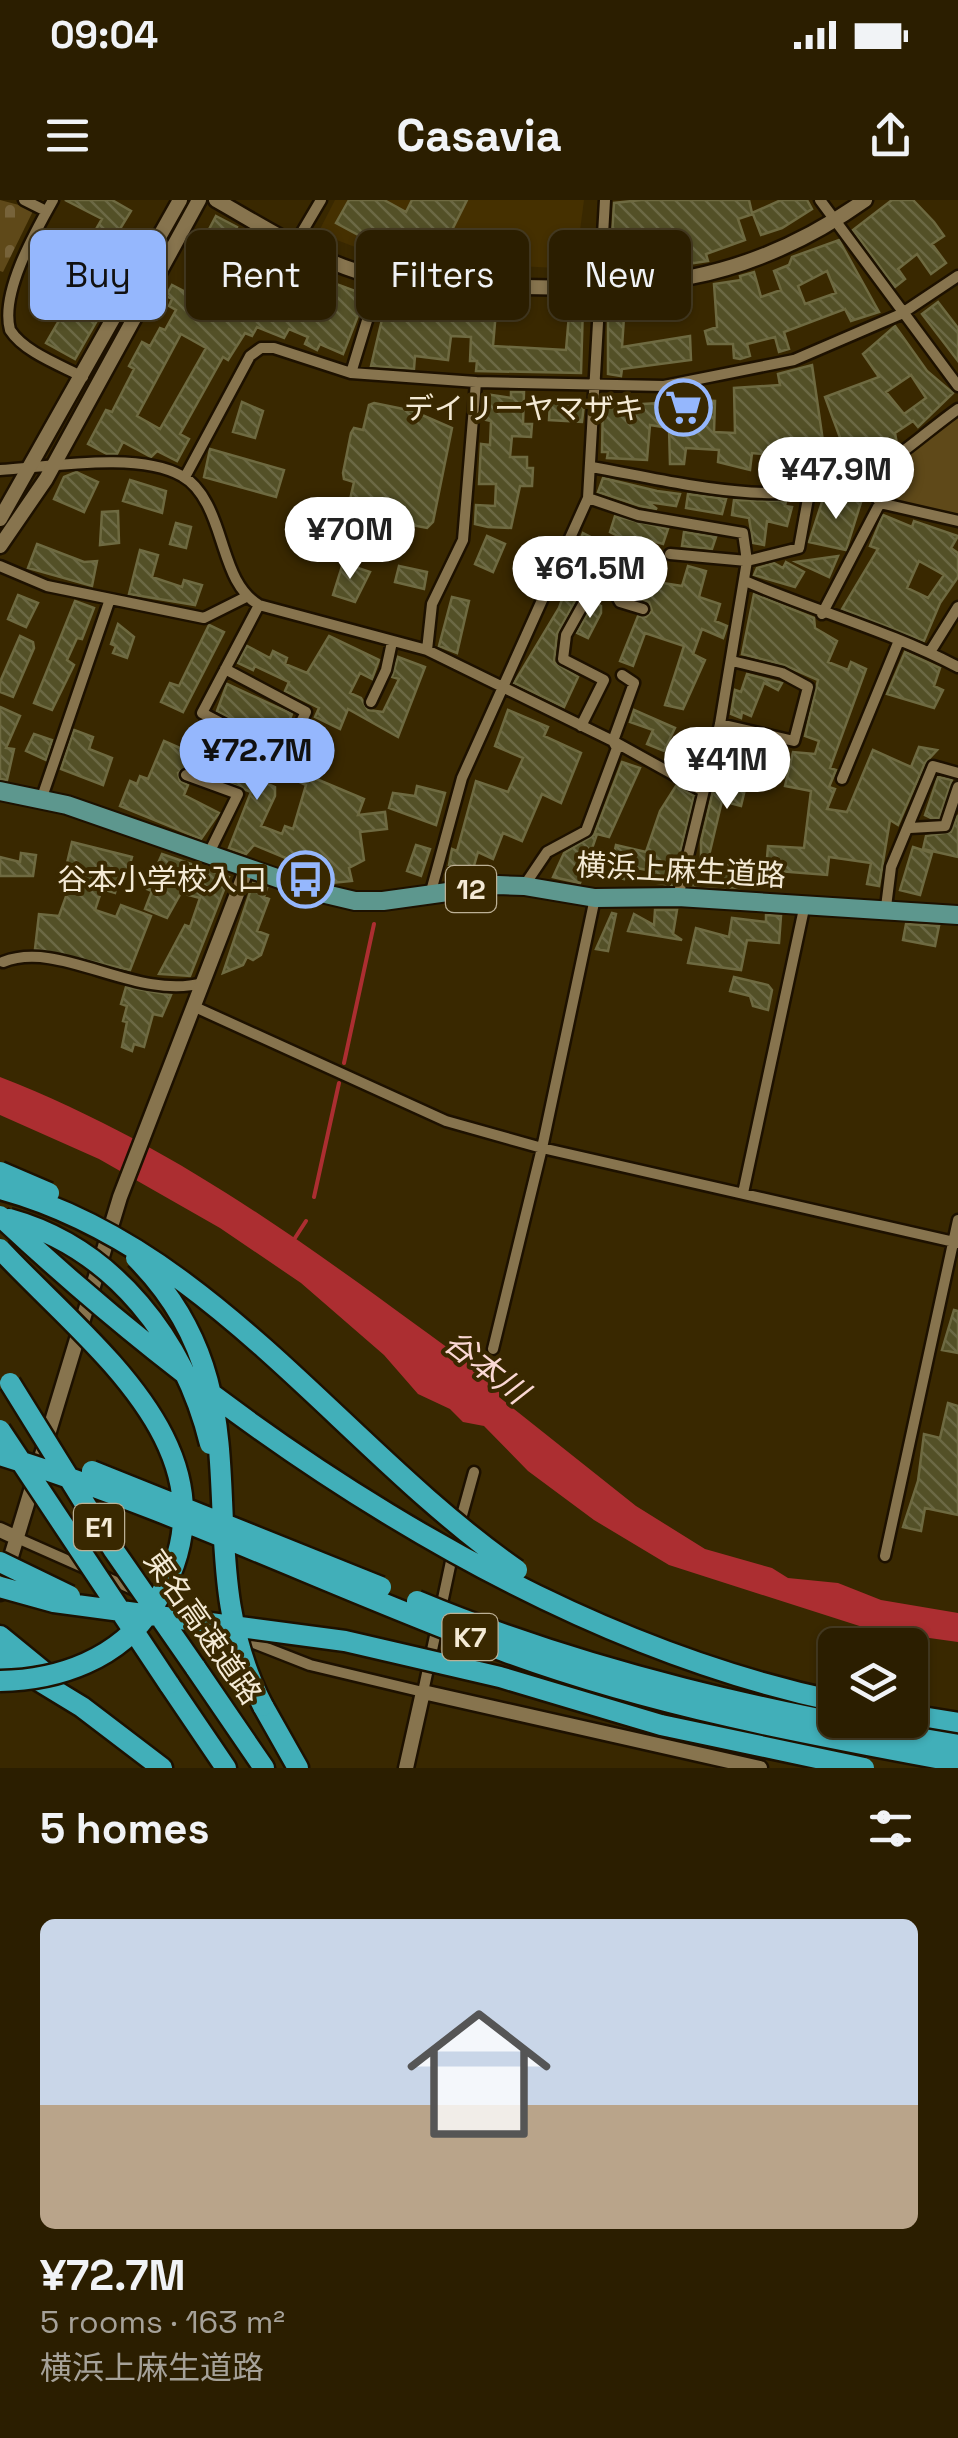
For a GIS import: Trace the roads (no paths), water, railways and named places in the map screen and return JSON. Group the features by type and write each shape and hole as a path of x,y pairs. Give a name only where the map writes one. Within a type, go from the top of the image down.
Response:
{"highway":[{"path":"0,1172 63,1200 104,1228 145,1267 174,1306 197,1347 213,1391 221,1441 222,1510 232,1627 264,1706 298,1768"},
{"path":"0,1190 80,1218 178,1277 447,1518 541,1586 608,1627"},
{"path":"0,1216 79,1251 135,1297 157,1324 195,1394 212,1453 222,1510"},
{"path":"0,1216 137,1339 254,1426 461,1552 608,1627 706,1666 818,1696"},
{"path":"0,1250 147,1404 173,1456 183,1510 173,1566 140,1624 87,1663 45,1678 0,1682"},
{"name":"東名高速道路","path":"5,1375 113,1549 264,1768"},
{"name":"東名高速道路","path":"0,1430 226,1768"},
{"name":"K7","path":"0,1440 151,1492 429,1606 594,1666 758,1709 958,1746"},
{"name":"K7","path":"0,1455 146,1506 458,1633 591,1679 758,1724 958,1762"},
{"path":"0,1562 64,1594 105,1607"},
{"path":"0,1590 54,1602 290,1632 402,1653 661,1725 864,1768"},
{"path":"0,1636 82,1708"},
{"path":"0,1658 82,1708 162,1768"},
{"path":"928,1718 958,1724"}],"main road":[{"name":"横浜上麻生道路","path":"0,790 355,901 524,886 594,898 678,897 886,907 958,915"}],"street":[{"path":"24,200 46,212"},
{"path":"53,200 12,275 4,312 10,330 24,343 83,377"},
{"path":"0,519 33,468 180,200"},
{"path":"0,546 26,514 55,464 199,200"},
{"path":"216,200 271,230"},
{"path":"304,230 320,200"},
{"path":"603,230 605,200"},
{"path":"820,200 833,223 958,386"},
{"path":"691,279 778,251 833,223 865,200"},
{"path":"185,477 250,356 261,348 274,348 351,373 476,382 664,386 740,374 794,360 901,314 958,276"},
{"path":"351,373 367,320"},
{"path":"430,895 462,778 588,498 598,320"},
{"path":"427,650 432,604 463,540 476,382"},
{"path":"592,467 673,481 809,493 864,476 958,409"},
{"path":"0,470 55,464 150,466 185,477 212,510 230,568 246,597 258,604 427,650 613,741 702,790"},
{"path":"864,476 880,503 958,521"},
{"path":"670,554 747,561 799,548 809,493"},
{"path":"588,498 638,515 743,534 747,561 732,662 678,897"},
{"path":"822,614 880,503"},
{"path":"558,561 614,591 620,602 643,609"},
{"path":"0,566 47,586 204,618 246,597"},
{"path":"745,580 822,614 930,652 958,667"},
{"path":"581,726 604,680 564,659 566,635 594,583"},
{"path":"41,800 110,598"},
{"path":"225,669 306,712 284,756 202,714 258,604"},
{"path":"930,652 958,607"},
{"path":"371,702 386,670 392,642"},
{"path":"842,779 898,643"},
{"path":"720,724 794,741 808,687 782,673 732,662"},
{"path":"524,886 547,852 586,831 617,748 613,741 634,683 622,675"},
{"path":"886,907 891,867 934,766 958,773"},
{"path":"186,774 201,774 238,794 208,855"},
{"path":"910,828 945,826 958,787"},
{"path":"0,1590 120,1197 247,868"},
{"path":"493,1350 542,1148 594,898"},
{"path":"743,1194 805,904"},
{"path":"2,962 20,956 54,961 160,989 204,983"},
{"path":"195,1007 446,1121 542,1148 956,1242"},
{"path":"885,1556 958,1220"},
{"path":"406,1768 474,1472"},
{"path":"0,1530 260,1647 310,1665 760,1768"}],"waterway":[{"path":"344,1063 374,924"},
{"path":"314,1197 339,1083"},
{"path":"295,1238 306,1221"}],"place":[{"name":"デイリーヤマザキ","path":"683,408"},
{"name":"谷本小学校入口","path":"306,879"}],"water label":[{"name":"谷本川","path":"486,1367"}]}
